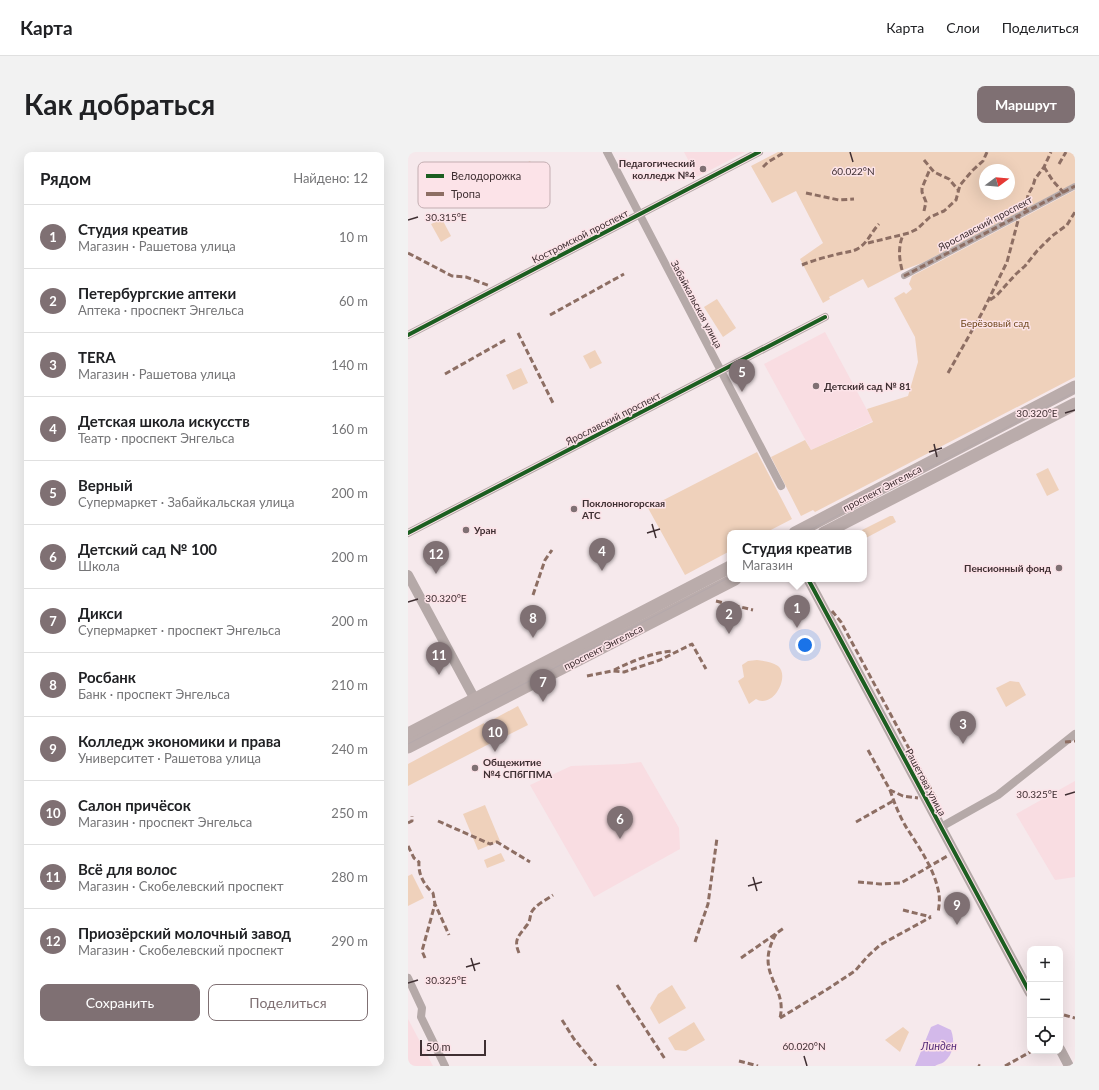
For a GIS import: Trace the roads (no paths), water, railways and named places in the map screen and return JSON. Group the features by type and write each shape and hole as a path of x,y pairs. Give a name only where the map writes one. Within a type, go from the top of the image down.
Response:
{"main road":[{"name":"проспект Энгельса","path":"801,530 1075,387"},
{"name":"проспект Энгельса","path":"830,530 1075,404"},
{"name":"проспект Энгельса","path":"408,747 478,705 727,569"},
{"name":"проспект Энгельса","path":"408,734 478,705 728,582"}],"street":[{"name":"Забайкальская улица","path":"607,152 781,486"},
{"name":"Костромской проспект","path":"408,335 759,152"},
{"name":"Ярославский проспект","path":"904,276 1075,186"},
{"name":"Ярославский проспект","path":"408,533 825,317"},
{"path":"408,575 478,705"},
{"name":"Рашетова улица","path":"810,582 1027,987"},
{"path":"941,827 998,795 1075,734"},
{"path":"408,978 422,1008 421,1017 446,1066"},
{"path":"1063,1054 1069,1066"}],"water":[{"name":"Линден","path":"938,1024 951,1030 953,1047 950,1055 944,1062 935,1066 915,1066 931,1027"}],"tram line":[{"path":"810,530 1075,392"},
{"path":"408,744 727,579"}],"place":[{"name":"Педагогический колледж №4","path":"703,169"},
{"name":"Детский сад № 81","path":"816,386"},
{"name":"Верный","path":"742,392"},
{"name":"Поклонногорская АТС","path":"574,509"},
{"name":"Уран","path":"466,530"},
{"name":"Пенсионный фонд","path":"1059,568"},
{"name":"Детская школа искусств","path":"602,571"},
{"name":"Приозёрский молочный завод","path":"436,574"},
{"name":"Студия креатив","path":"797,628"},
{"name":"Петербургские аптеки","path":"729,634"},
{"name":"Росбанк","path":"533,638"},
{"name":"Всё для волос","path":"439,675"},
{"name":"Дикси","path":"543,702"},
{"name":"TERA","path":"963,744"},
{"name":"Салон причёсок","path":"495,752"},
{"name":"Общежитие №4 СПбГПМА","path":"475,768"},
{"name":"Детский сад № 100","path":"620,839"},
{"name":"Колледж экономики и права","path":"957,925"}],"park label":[{"name":"Берёзовый сад","path":"995,323"}]}
